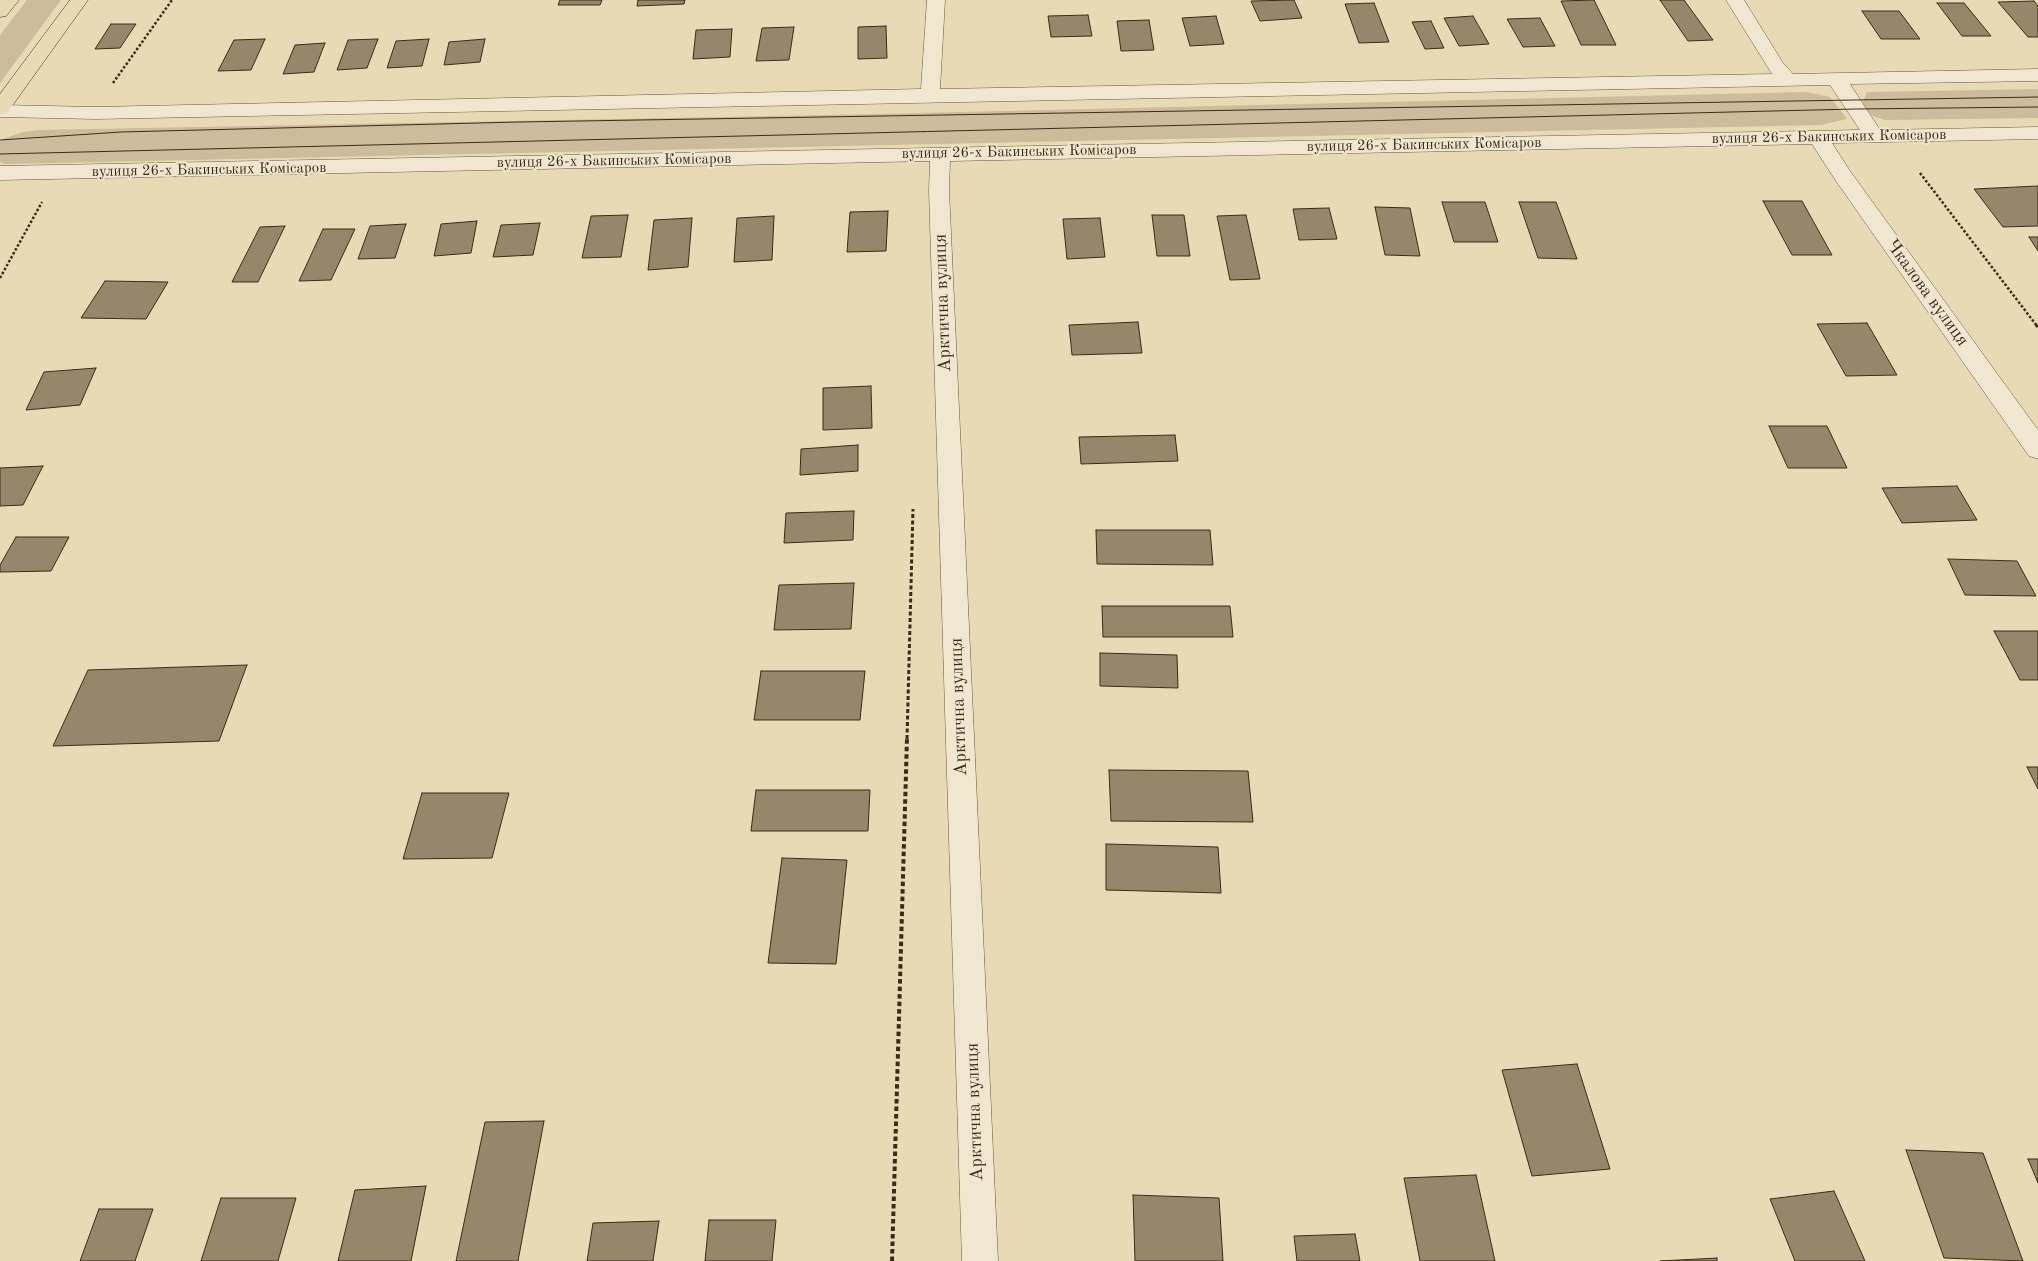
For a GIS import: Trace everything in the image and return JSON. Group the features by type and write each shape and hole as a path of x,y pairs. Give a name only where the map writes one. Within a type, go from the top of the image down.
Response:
{"main road":[{"path":"0,12 10,0"},
{"path":"0,110 79,0"}],"street":[{"path":"931,96 930,77 936,0"},
{"path":"1735,0 1775,66 1789,81"},
{"path":"0,110 96,113 2038,75"},
{"path":"1837,80 1875,137"},
{"name":"вулиця 26-х Бакинських Комісаров","path":"0,173 2038,133"},
{"name":"Чкалова вулиця","path":"1818,137 1843,176 2038,449"},
{"name":"Арктична вулиця","path":"940,154 939,190 980,1261"}],"path":[{"path":"96,113 112,84 172,0"},
{"path":"1920,173 2038,327"},
{"path":"0,278 40,205"},
{"path":"892,1261 913,502"}],"shaded area":[{"path":"27,0 61,0 0,83 0,35"},
{"path":"2038,89 2038,118 1885,120 1872,116 1862,104 1867,92"},
{"path":"1806,92 1830,97 1847,119 1821,125 5,164 0,162 0,142 3,139 23,132 38,130 876,114"}],"building":[{"path":"560,0 602,0 600,5 558,5"},
{"path":"638,0 685,0 684,4 637,6"},
{"path":"1294,0 1302,18 1260,21 1251,1"},
{"path":"1594,0 1616,45 1581,45 1561,1"},
{"path":"1660,0 1684,0 1713,40 1688,41"},
{"path":"2034,1 2038,6 2038,37 2028,37 1998,2"},
{"path":"1374,3 1389,42 1359,43 1345,4"},
{"path":"1937,3 1964,3 1991,36 1962,36"},
{"path":"1862,11 1899,11 1920,39 1881,39"},
{"path":"1088,15 1092,36 1051,37 1048,16"},
{"path":"1216,16 1224,44 1190,46 1182,18"},
{"path":"1473,16 1489,44 1459,46 1444,18"},
{"path":"1540,18 1555,46 1523,47 1507,19"},
{"path":"1149,20 1154,50 1121,51 1117,21"},
{"path":"1431,21 1444,48 1425,49 1412,22"},
{"path":"111,24 136,24 120,48 95,49"},
{"path":"886,26 887,58 858,59 858,27"},
{"path":"794,27 789,60 756,61 762,28"},
{"path":"732,29 730,57 693,59 696,30"},
{"path":"265,39 251,70 218,71 234,40"},
{"path":"378,39 367,68 337,70 348,40"},
{"path":"429,39 422,66 387,68 396,41"},
{"path":"485,39 480,62 444,65 449,42"},
{"path":"325,43 314,72 283,74 295,45"},
{"path":"2038,186 2038,226 2003,227 1974,189"},
{"path":"1763,201 1802,201 1832,255 1792,255"},
{"path":"1442,202 1485,202 1498,242 1454,242"},
{"path":"1519,202 1556,202 1577,259 1538,258"},
{"path":"1375,207 1410,208 1420,256 1385,255"},
{"path":"1329,208 1337,239 1299,240 1293,209"},
{"path":"888,211 886,251 847,252 850,212"},
{"path":"628,215 621,257 582,258 591,216"},
{"path":"1152,215 1184,215 1190,256 1157,256"},
{"path":"1246,215 1260,279 1230,280 1217,216"},
{"path":"774,216 772,260 734,262 737,218"},
{"path":"692,218 688,267 648,270 654,220"},
{"path":"1100,218 1105,257 1067,259 1063,219"},
{"path":"477,221 471,253 434,256 441,224"},
{"path":"540,223 533,255 493,257 501,225"},
{"path":"406,224 395,258 358,259 370,226"},
{"path":"285,226 258,282 232,282 260,227"},
{"path":"323,229 355,229 331,280 299,281"},
{"path":"2029,237 2038,237 2038,251"},
{"path":"105,281 168,282 146,319 81,318"},
{"path":"1138,322 1142,353 1072,355 1069,325"},
{"path":"1867,323 1897,375 1846,376 1817,324"},
{"path":"96,368 80,405 26,410 44,372"},
{"path":"871,386 872,428 823,430 823,388"},
{"path":"1769,426 1827,426 1847,468 1788,468"},
{"path":"1175,435 1178,461 1081,464 1079,437"},
{"path":"858,445 858,471 800,475 801,449"},
{"path":"43,466 23,505 0,506 0,468"},
{"path":"1957,486 1977,520 1902,523 1882,488"},
{"path":"854,511 853,540 784,543 786,513"},
{"path":"1096,530 1210,530 1213,565 1097,564"},
{"path":"16,537 69,537 51,571 0,572 0,565"},
{"path":"1948,559 2017,561 2036,596 1965,595"},
{"path":"854,583 851,629 774,630 779,585"},
{"path":"1102,606 1230,606 1233,637 1103,637"},
{"path":"1994,631 2038,631 2038,680 2020,680"},
{"path":"1100,653 1177,655 1178,688 1100,686"},
{"path":"247,665 219,741 53,746 88,670"},
{"path":"761,671 865,671 860,720 754,720"},
{"path":"2027,767 2038,767 2038,789"},
{"path":"1109,770 1248,771 1253,822 1111,821"},
{"path":"756,790 870,790 868,831 751,831"},
{"path":"422,793 509,793 492,858 403,859"},
{"path":"1106,844 1218,847 1221,893 1106,890"},
{"path":"782,858 847,860 836,964 768,963"},
{"path":"1577,1064 1610,1169 1532,1176 1502,1070"},
{"path":"544,1121 518,1261 456,1261 485,1122"},
{"path":"1906,1150 1983,1153 2023,1261 1944,1258"},
{"path":"2028,1159 2038,1159 2038,1183"},
{"path":"1476,1175 1495,1261 1420,1261 1404,1178"},
{"path":"426,1186 411,1261 338,1261 355,1190"},
{"path":"1834,1191 1865,1261 1795,1261 1770,1199"},
{"path":"1133,1195 1219,1198 1223,1261 1135,1261"},
{"path":"221,1198 296,1198 278,1261 201,1261"},
{"path":"99,1209 153,1209 135,1261 80,1261"},
{"path":"709,1220 776,1220 772,1261 705,1261"},
{"path":"659,1221 653,1261 587,1261 593,1223"},
{"path":"1355,1234 1360,1261 1297,1261 1294,1236"},
{"path":"1717,1258 1717,1261 1660,1261"}],"tram line":[{"path":"0,140 121,132 518,122 2038,97"},
{"path":"0,154 1855,109 2038,107"}]}
